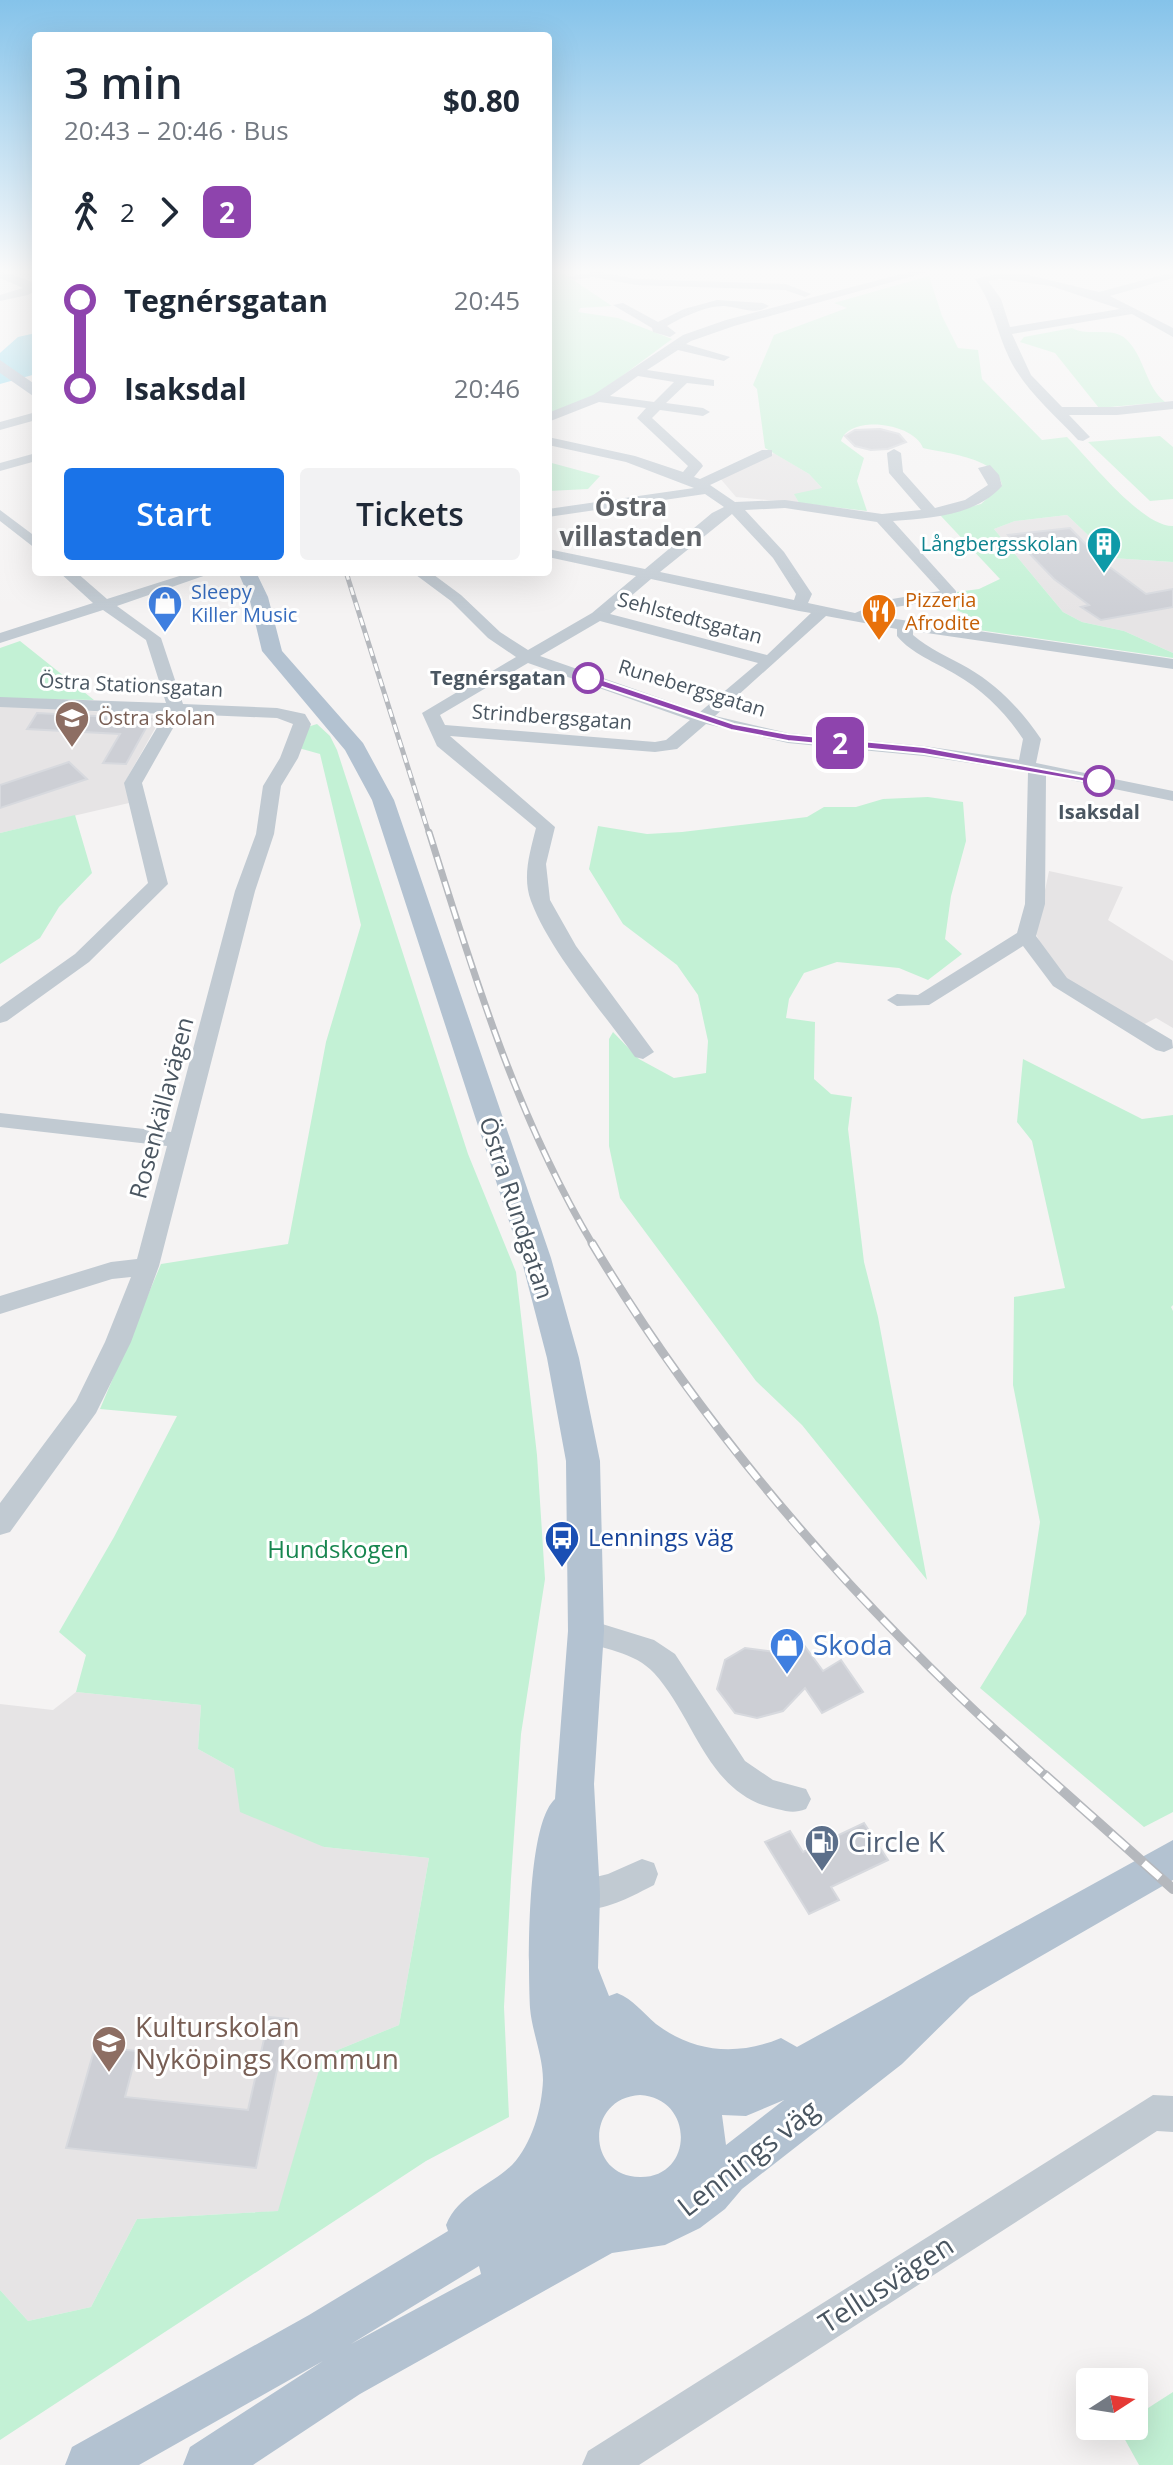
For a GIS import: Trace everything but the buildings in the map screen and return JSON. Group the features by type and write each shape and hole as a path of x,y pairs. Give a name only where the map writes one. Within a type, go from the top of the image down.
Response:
{"main road":[{"path":"17,386 32,399"},
{"name":"Östra Rundgatan","path":"248,576 271,650 281,666 291,673 355,748 383,800 536,1258 563,1358 583,1461 586,1631 574,1784 579,1895 577,1968 588,2002 605,2031 666,2082"},
{"name":"Östra Rundgatan","path":"264,576 265,592 291,663 291,673"},
{"name":"Östra Rundgatan","path":"574,1784 555,1856 551,1955 588,2070 581,2127"},
{"name":"Lennings väg","path":"666,2082 746,2094 787,2077 1173,1859"},
{"path":"579,1895 589,1951 604,1995 621,2020 649,2044 681,2061 715,2071 746,2072 777,2062 866,2015 954,1984"},
{"path":"336,2353 529,2180 548,2149 561,2112 565,2078 552,2010 551,1955"},
{"name":"Lennings väg","path":"693,2174 954,1984"},
{"name":"Lennings väg","path":"90,2465 606,2230 665,2222 684,2212 709,2193 726,2173 887,2049 954,1984"},
{"path":"625,2073 666,2082 698,2112 704,2137 703,2155 693,2174 678,2189 659,2199 638,2201 617,2196 599,2185 586,2168 581,2127 603,2084 625,2073"},
{"name":"Lennings väg","path":"208,2465 336,2353 540,2202 562,2177 581,2127"},
{"name":"Lennings väg","path":"336,2353 582,2211 617,2196"}],"street":[{"path":"552,416 598,398 614,386"},
{"path":"677,386 644,418 696,466 699,484"},
{"path":"1035,386 1083,437"},
{"path":"598,398 703,412"},
{"path":"0,426 32,404"},
{"path":"1059,411 1117,411 1173,405"},
{"path":"552,442 649,463 699,484 736,506 788,566 804,594 799,606"},
{"path":"552,512 699,484 767,453"},
{"path":"894,453 896,473 931,512"},
{"path":"0,467 32,458"},
{"path":"643,1052 567,947 540,900 536,864 546,827 443,742 435,722 529,658 598,616 717,516 736,506 785,504 882,518 931,512 979,501 995,486 992,475 985,468"},
{"path":"0,514 32,542"},
{"path":"857,618 892,603 951,594 882,518"},
{"path":"0,534 32,526"},
{"path":"552,554 857,618 1173,664"},
{"path":"0,1017 82,958 158,884 133,783 176,709 153,638 72,576"},
{"path":"0,638 204,576"},
{"name":"Runebergsgatan","path":"426,576 456,598 494,635 529,658 702,718 788,738 924,751 1032,767 1173,796"},
{"name":"Strindbergsgatan","path":"435,722 661,747 675,744 822,611"},
{"name":"Sehlstedtsgatan","path":"598,616 770,661"},
{"path":"897,1000 922,1001 1026,936 1035,904 1032,739 1009,705 973,677 914,645 905,636 905,626"},
{"name":"Östra Stationsgatan","path":"0,702 261,712"},
{"name":"Rosenkällavägen","path":"0,1524 87,1406 118,1342 147,1266 245,891 265,834 272,786 289,758 302,724 292,714 261,712"},
{"path":"1026,936 1060,982 1164,1045"},
{"path":"0,1120 181,1140"},
{"path":"0,1305 111,1271 147,1266"},
{"path":"586,1631 644,1649 664,1663 734,1771 766,1793 795,1799"},
{"path":"579,1895 612,1889 642,1874"},
{"name":"Tellusvägen","path":"602,2465 1153,2113 1173,2114"}],"shaded area":[{"path":"774,453 809,474 823,489 795,495 799,503 736,497 719,477"},
{"path":"1067,515 1112,558 1173,562 1173,653 1124,631 1082,622 1063,612 994,529 1015,521"},
{"name":"Östra skolan","path":"0,706 162,716 125,782 129,803 0,833"},
{"path":"1049,871 1123,887 1108,920 1173,961 1173,1028 1156,1018 1139,1027 1063,979 1048,960 1036,934"},
{"path":"76,1692 201,1705 198,1749 234,1769 324,1847 429,1858 399,2025 323,2056 279,2211 137,2219 91,2307 28,2321 0,2290 0,1704 53,1710"}],"green space":[{"path":"552,386 609,386 591,399 552,413"},
{"path":"754,386 989,386 1042,440 1067,437 1146,516 1173,526 1173,562 1112,558 1067,515 1015,521 994,529 1063,612 1082,622 1124,631 1173,653 1173,658 965,628 968,615 942,604 957,597 957,592 979,589 1000,579 940,515 981,504 1002,485 998,476 969,458 923,448 908,433 882,425 869,425 856,427 841,441 864,458 857,481 867,511 799,503 794,494 822,488 809,474 765,448 757,389"},
{"path":"1081,386 1152,386 1165,402 1099,408"},
{"path":"1160,436 1173,447 1173,499 1150,501 1088,442"},
{"path":"552,463 600,476 588,489 552,491"},
{"path":"20,641 94,700 0,698 0,648"},
{"name":"Hundskogen","path":"317,724 330,736 337,750 468,1154 516,1272 537,1455 545,1579 521,1734 511,1879 504,2007 509,2117 426,2161 0,2440 0,2290 28,2321 91,2307 137,2219 278,2211 323,2056 399,2025 429,1858 324,1847 240,1812 234,1769 198,1749 201,1705 76,1692 86,1655 59,1632 114,1537 177,1416 100,1409 161,1264 288,1244 326,1042 361,925 320,754 295,747 298,730"},
{"path":"928,797 963,802 966,841 951,896 945,939 962,954 928,980 899,968 837,962 804,973 789,999 786,1018 815,1022 814,1079 831,1094 852,1097 848,1129 864,1262 878,1317 927,1580 802,1425 756,1381 620,1198 609,1146 609,1039 613,1032 639,1059 674,1078 706,1073 708,1041 698,995 677,965 623,924 589,869 598,826 647,834 682,832 807,817 824,807 856,807 883,799"},
{"path":"75,815 92,873 59,907 40,938 0,964 0,833"},
{"path":"1023,1059 1142,1119 1173,1115 1173,1812 1144,1827 980,1688 1026,1614 1040,1522 1013,1385 1014,1297 1065,1288 1032,1141 1017,1122"},
{"path":"1173,2392 1173,2465 1139,2465 1125,2440 1148,2440 1148,2408"}],"railway":[{"path":"347,576 429,834"},
{"path":"429,832 480,992 519,1095 541,1146 593,1245"},
{"path":"592,1243 689,1390 799,1528 919,1656 1047,1777"},
{"path":"1045,1775 1173,1889"}],"bus line":[{"name":"2","path":"588,678 702,718 788,738 924,751 1026,766 1099,781"}],"place":[{"name":"Långbergsskolan","path":"1104,575"},
{"name":"Sleepy Killer Music","path":"165,634"},
{"name":"Pizzeria Afrodite","path":"879,642"},
{"name":"Tegnérsgatan","path":"588,678"},
{"name":"Östra skolan","path":"72,749"},
{"name":"Isaksdal","path":"1099,781"},
{"name":"Lennings väg","path":"562,1569"},
{"name":"Skoda","path":"787,1676"},
{"name":"Circle K","path":"822,1873"},
{"name":"Kulturskolan Nyköpings Kommun","path":"109,2074"}],"district":[{"name":"Östra villastaden","path":"631,522"}]}
